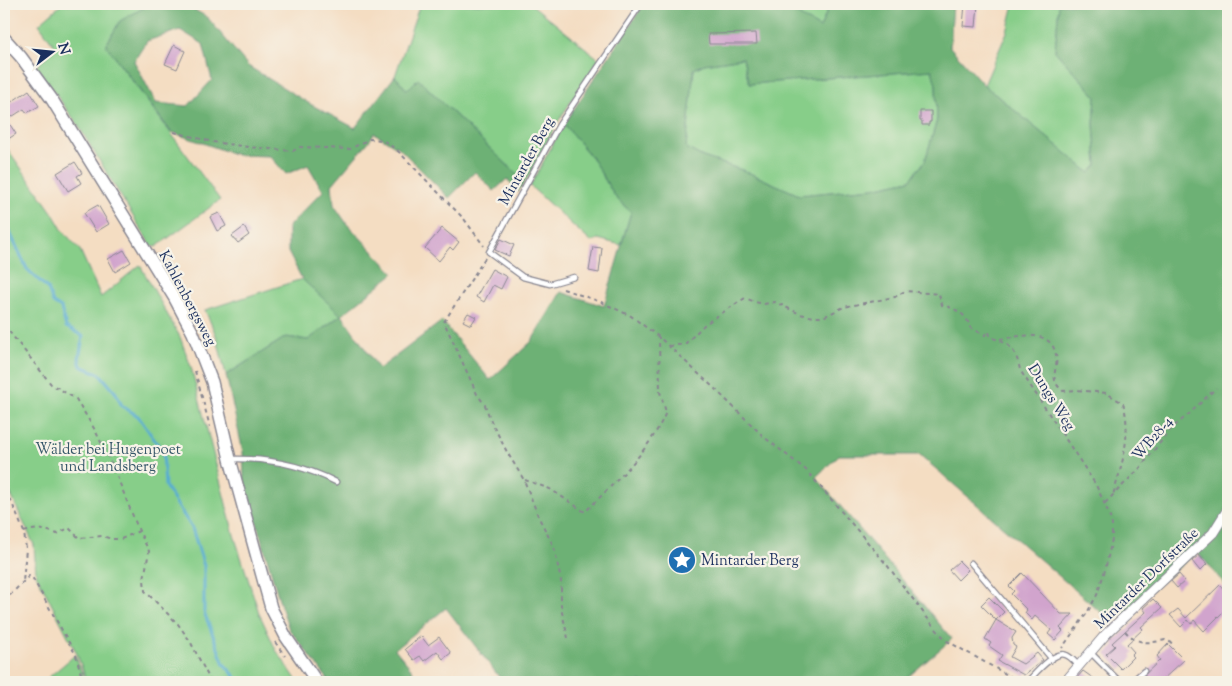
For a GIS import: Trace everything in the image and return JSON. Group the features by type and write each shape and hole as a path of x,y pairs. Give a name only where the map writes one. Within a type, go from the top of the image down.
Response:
{"street":[{"name":"Kahlenbergsweg","path":"4,38 21,57 51,98 174,297 193,333 212,382 230,459 271,608 286,637 317,682"},
{"name":"Mintarder Dorfstraße","path":"1065,682 1118,623 1214,533 1228,509"}],"lane":[{"name":"Mintarder Berg","path":"489,252 559,125 641,4"},
{"path":"489,252 523,277 550,284 574,277"},
{"path":"230,459 253,458 292,466 318,473 336,482"},
{"path":"971,563 1051,658"},
{"path":"1090,652 1120,682"},
{"path":"1029,682 1051,658 1058,654 1066,654 1078,666"},
{"path":"1131,682 1144,671"}],"path":[{"path":"174,132 213,142 293,151 300,147 350,149 369,139 377,138 398,151 464,219 489,252 444,322 477,394 485,405 507,452 524,480 539,518 557,555 561,581 561,608 568,638"},
{"path":"550,284 601,302 631,316 659,337 764,437 806,470 887,566 946,641 1020,682"},
{"name":"Dungs Weg","path":"669,346 685,344 705,324 745,298 764,304 775,302 806,316 823,317 844,307 895,297 905,291 939,294 942,305 961,311 971,328 985,335 990,331 990,337 1007,343 1017,356 1020,370 1096,485 1105,503 1112,526 1112,539 1097,595 1087,613 1058,654"},
{"path":"4,325 51,384 76,399 95,430 149,551 144,579 145,591 178,624 190,641 207,678 211,682"},
{"path":"999,340 1023,335 1042,337 1052,345 1057,356 1054,375 1057,386 1063,391 1076,390 1106,393 1123,403 1126,415 1127,437 1123,461 1113,495"},
{"path":"524,480 550,489 585,512 619,478 660,427 666,412 660,392 659,337"},
{"name":"WB28-4","path":"1105,503 1140,468 1171,429 1216,388"},
{"path":"4,484 24,532 26,549 23,582"},
{"path":"24,532 45,529 57,534 69,528 79,538 102,536 112,539 121,538 139,531"},
{"path":"4,601 29,576 32,576 76,655 83,682"},
{"path":"1118,623 1137,641 1154,643 1165,640 1172,643"}],"green space":[{"path":"62,4 150,4 120,21 106,45 220,200 156,247 151,246 76,122 36,67 56,48 39,24"},
{"path":"150,4 184,4 207,17 248,66 310,104 355,128 395,76 407,90 418,79 525,182 518,192 507,179 494,191 475,172 449,198 400,149 374,133 332,185 334,205 347,224 394,273 342,315 379,369 442,321 490,380 531,342 561,292 604,306 631,212 616,198 592,158 564,124 644,4 780,4 820,28 830,4 953,4 950,47 984,85 1090,173 1097,165 1094,124 1096,96 1055,51 1059,4 1228,4 1228,588 1197,552 1113,623 920,455 839,455 816,477 952,639 902,682 861,682 856,678 853,682 503,682 446,608 395,649 413,671 409,682 330,682 289,629 281,606 244,479 243,452 226,375 286,337 308,340 341,315 302,279 288,252 288,227 323,191 308,165 286,174 270,156 237,155 171,132 106,45 120,21","holes":["180,30 203,44 212,80 188,106 156,103 134,61 147,41","743,58 749,84 932,70 936,85 937,120 925,161 910,180 873,188 799,195 745,171 703,157 686,148 694,69 704,64"]},
{"path":"420,4 531,4 599,59 557,123 525,182 418,79 407,90 395,76"},
{"path":"780,4 830,4 820,28"},
{"path":"1014,4 1059,4 1055,51 1096,96 1094,124 1097,165 1090,173 984,85 1007,32"},
{"path":"743,58 749,84 932,70 936,84 937,120 925,161 910,180 873,188 799,195 745,171 703,157 686,148 694,69 704,64"},
{"path":"564,124 592,158 616,198 631,212 621,245 598,239 591,242 530,186"},
{"path":"4,133 9,140 4,144"},
{"name":"Wälder bei Hugenpoet und Landsberg","path":"4,144 52,212 63,231 80,250 101,297 140,265 180,337 191,367 234,535 259,613 276,650 298,682 87,682 77,654 36,574 34,545 4,480"},
{"path":"302,279 342,314 308,340 286,337 226,375 216,335 205,310"},
{"path":"75,655 85,682 43,682"}],"building":[{"path":"965,4 978,4 976,27 963,26"},
{"path":"756,33 757,44 709,44 708,34"},
{"path":"174,45 185,51 177,69 165,64"},
{"path":"29,90 39,106 27,113 24,109 7,120 16,134 8,139 4,133 4,107"},
{"path":"920,111 931,111 931,122 929,122 929,125 922,125"},
{"path":"75,162 82,173 77,176 81,183 68,191 57,173"},
{"path":"98,205 109,224 96,232 84,213"},
{"path":"219,213 226,226 217,231 210,217"},
{"path":"244,227 249,235 238,243 232,236"},
{"path":"442,228 459,242 453,250 450,247 439,261 425,248"},
{"path":"501,239 514,245 509,256 495,250"},
{"path":"593,247 602,248 599,273 589,271"},
{"path":"124,250 131,262 115,272 108,259"},
{"path":"492,269 507,277 501,289 493,285 484,302 476,297"},
{"path":"468,313 476,317 471,325 463,321"},
{"path":"1199,555 1207,564 1200,571 1192,561"},
{"path":"959,561 968,570 958,580 949,570"},
{"path":"1022,573 1061,614 1073,614 1060,628 1063,631 1055,640 1048,634 1051,630 1035,616 1032,620 1025,613 1027,610 1011,594 1014,591 1009,586"},
{"path":"1179,574 1185,581 1177,588 1171,581"},
{"path":"1220,585 1228,594 1228,607 1204,631 1194,620 1191,624 1188,620 1181,627 1170,615 1178,609 1186,618"},
{"path":"989,597 1004,612 996,620 981,605"},
{"path":"1153,599 1162,608 1141,627 1143,629 1127,644 1134,652 1131,655 1133,657 1121,669 1106,654 1115,646 1112,643 1146,612 1143,608"},
{"path":"996,620 1016,632 1012,638 1013,645 1016,647 1010,657 1023,664 1037,653 1043,660 1024,675 998,661 1002,655 989,646 991,643 985,639"},
{"path":"421,636 428,645 439,637 451,653 443,659 437,651 424,661 420,656 414,660 405,649"},
{"path":"1168,644 1184,660 1160,682 1137,682 1160,660 1157,656"},
{"path":"1083,671 1099,682 1078,682 1075,680"}],"waterway":[{"path":"4,220 27,269 48,289 53,303 61,308 66,327 83,336 79,359 81,366 100,374 116,393 122,406 138,416 163,452 165,486 192,528 204,566 204,612 224,664 240,682"}],"place":[{"name":"Mintarder Berg","path":"682,560"}]}
